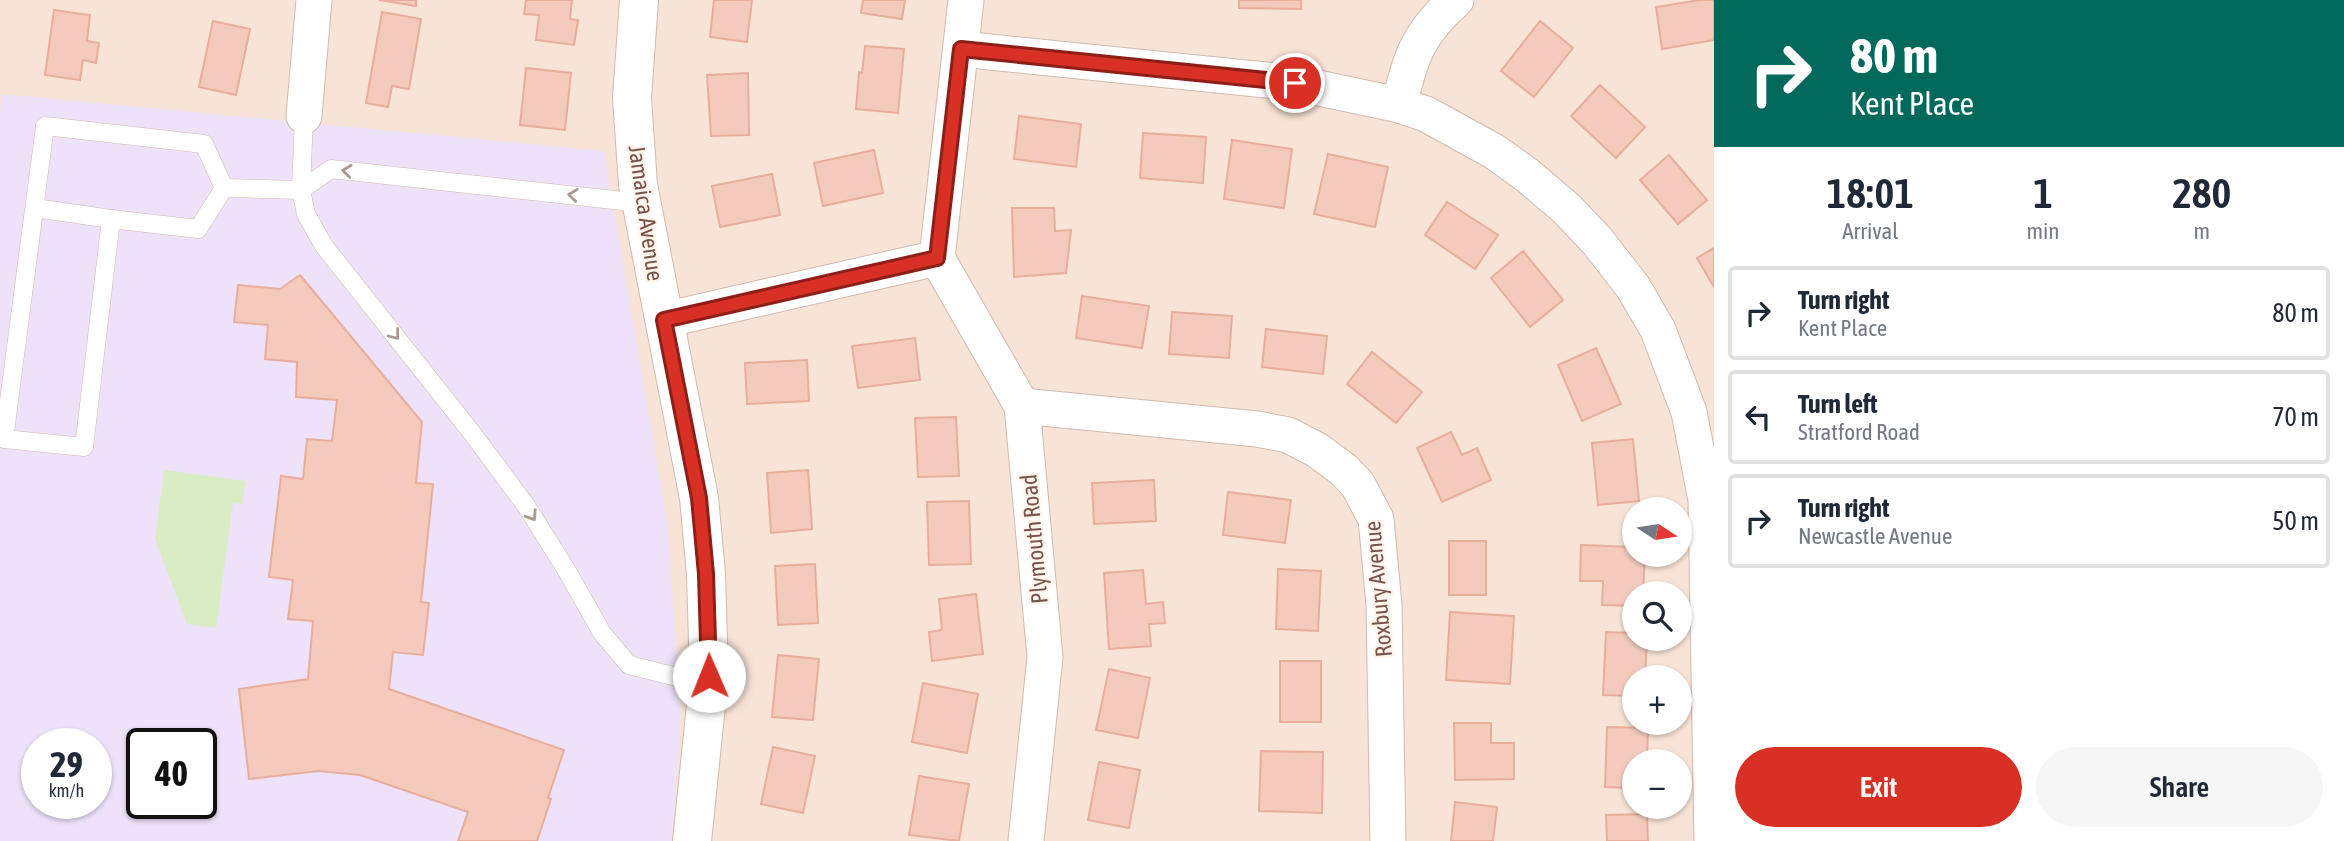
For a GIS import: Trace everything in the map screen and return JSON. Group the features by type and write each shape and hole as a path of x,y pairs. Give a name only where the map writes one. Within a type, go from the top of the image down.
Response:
{"street":[{"path":"304,116 314,0"},
{"name":"Jamaica Avenue","path":"639,0 632,98 638,185 699,498 706,574 709,676 692,841"},
{"path":"664,320 937,258 966,0"},
{"path":"1398,105 1416,46 1438,16 1456,0"},
{"path":"961,49 1295,83 1398,105 1426,114 1495,152 1567,209 1598,242 1633,287 1658,330 1689,411 1706,500 1712,841"},
{"name":"Plymouth Road","path":"937,258 1022,406 1045,657 1026,841"},
{"name":"Roxbury Avenue","path":"1022,406 1257,429 1288,435 1317,450 1344,470 1358,485 1376,519 1384,605 1388,841"}],"lane":[{"path":"304,116 301,190 306,214 324,246 527,507 602,633 629,665 673,676 709,676"},
{"path":"111,219 84,447 4,439 45,126 204,144 224,188"},
{"path":"224,188 301,190 331,169 641,203"},
{"path":"35,208 198,229 224,188"}],"shaded area":[{"path":"0,0 1714,0 1714,841 0,841"},
{"path":"2,94 604,151 667,521 681,712 672,841 0,841"}],"green space":[{"path":"164,470 246,481 242,504 233,503 216,628 187,624 155,539"}],"building":[{"path":"379,0 416,0 416,6"},
{"path":"526,0 572,0 570,19 578,20 574,45 536,40 539,15 524,14"},
{"path":"714,0 752,0 747,42 710,37"},
{"path":"863,0 905,0 902,19 861,13"},
{"path":"1239,0 1301,0 1301,9 1239,8"},
{"path":"1714,0 1714,40 1662,49 1656,7"},
{"path":"54,10 90,15 87,41 99,43 96,63 83,60 80,80 45,75"},
{"path":"382,12 421,19 409,89 392,86 388,107 366,103"},
{"path":"213,21 250,29 236,95 199,87"},
{"path":"1540,21 1573,48 1534,97 1501,71"},
{"path":"865,46 904,49 898,113 856,109 859,72 862,73"},
{"path":"526,68 571,73 565,130 520,125"},
{"path":"748,73 749,135 711,136 707,75"},
{"path":"1600,85 1645,127 1616,158 1571,116"},
{"path":"1019,116 1081,124 1076,167 1014,159"},
{"path":"1143,133 1206,137 1203,183 1140,178"},
{"path":"1232,140 1292,149 1284,208 1224,199"},
{"path":"874,150 883,193 823,206 814,163"},
{"path":"1328,154 1388,167 1375,227 1314,214"},
{"path":"1669,155 1707,200 1678,224 1640,180"},
{"path":"772,174 780,215 720,227 712,186"},
{"path":"1447,202 1498,235 1475,269 1425,235"},
{"path":"1012,208 1054,208 1055,231 1071,230 1066,273 1014,277"},
{"path":"1714,248 1714,287 1697,258"},
{"path":"1523,251 1563,300 1530,327 1491,278"},
{"path":"300,275 422,422 416,483 433,484 421,602 429,603 423,655 393,652 389,689 564,750 537,841 458,841 468,812 360,775 318,771 249,779 239,689 308,679 313,621 288,619 293,580 269,577 281,476 303,479 307,439 332,441 337,400 296,397 297,362 265,359 268,325 234,322 238,285 280,289"},
{"path":"1082,296 1149,306 1142,348 1076,338"},
{"path":"1172,312 1232,316 1229,358 1169,354"},
{"path":"1266,329 1327,336 1323,374 1262,367"},
{"path":"915,338 920,380 858,388 852,346"},
{"path":"1596,348 1621,404 1582,421 1558,365"},
{"path":"1372,352 1422,392 1396,423 1347,384"},
{"path":"807,360 809,401 747,404 745,363"},
{"path":"956,417 959,476 918,477 915,418"},
{"path":"1451,432 1462,455 1477,448 1491,480 1442,502 1417,448"},
{"path":"1633,439 1639,497 1622,497 1622,503 1598,505 1592,443"},
{"path":"808,470 812,529 771,533 767,473"},
{"path":"1154,480 1156,521 1094,524 1092,483"},
{"path":"1228,492 1291,500 1285,543 1223,535"},
{"path":"969,501 971,564 929,565 927,502"},
{"path":"1449,541 1486,541 1486,595 1449,595"},
{"path":"1581,545 1622,547 1622,567 1644,567 1644,581 1622,581 1622,606 1602,605 1603,581 1580,581"},
{"path":"815,564 818,623 778,625 775,566"},
{"path":"1278,569 1321,571 1318,631 1276,629"},
{"path":"1143,570 1146,604 1163,602 1165,623 1149,624 1151,646 1109,649 1104,573"},
{"path":"976,594 983,654 932,661 929,632 942,630 939,599"},
{"path":"1450,612 1514,616 1510,684 1446,680"},
{"path":"1606,632 1622,633 1622,651 1646,651 1646,665 1622,665 1622,696 1603,695"},
{"path":"778,655 819,659 813,720 772,717"},
{"path":"1280,661 1321,661 1321,722 1280,722"},
{"path":"1109,669 1150,678 1138,738 1096,730"},
{"path":"923,683 978,694 967,753 912,742"},
{"path":"1454,723 1491,723 1491,743 1514,743 1514,779 1455,780"},
{"path":"1607,727 1622,727 1622,735 1648,735 1647,749 1622,749 1622,788 1605,787"},
{"path":"773,747 815,756 803,813 761,804"},
{"path":"1261,751 1323,752 1322,813 1259,811"},
{"path":"1099,762 1140,770 1129,828 1088,820"},
{"path":"919,776 969,784 959,841 909,835"},
{"path":"1455,802 1497,807 1493,841 1451,841"},
{"path":"1606,815 1622,815 1622,819 1647,819 1648,841 1607,841"}],"route":[{"path":"709,676 706,574 699,498 664,320 937,258 961,49 1295,83"}]}
